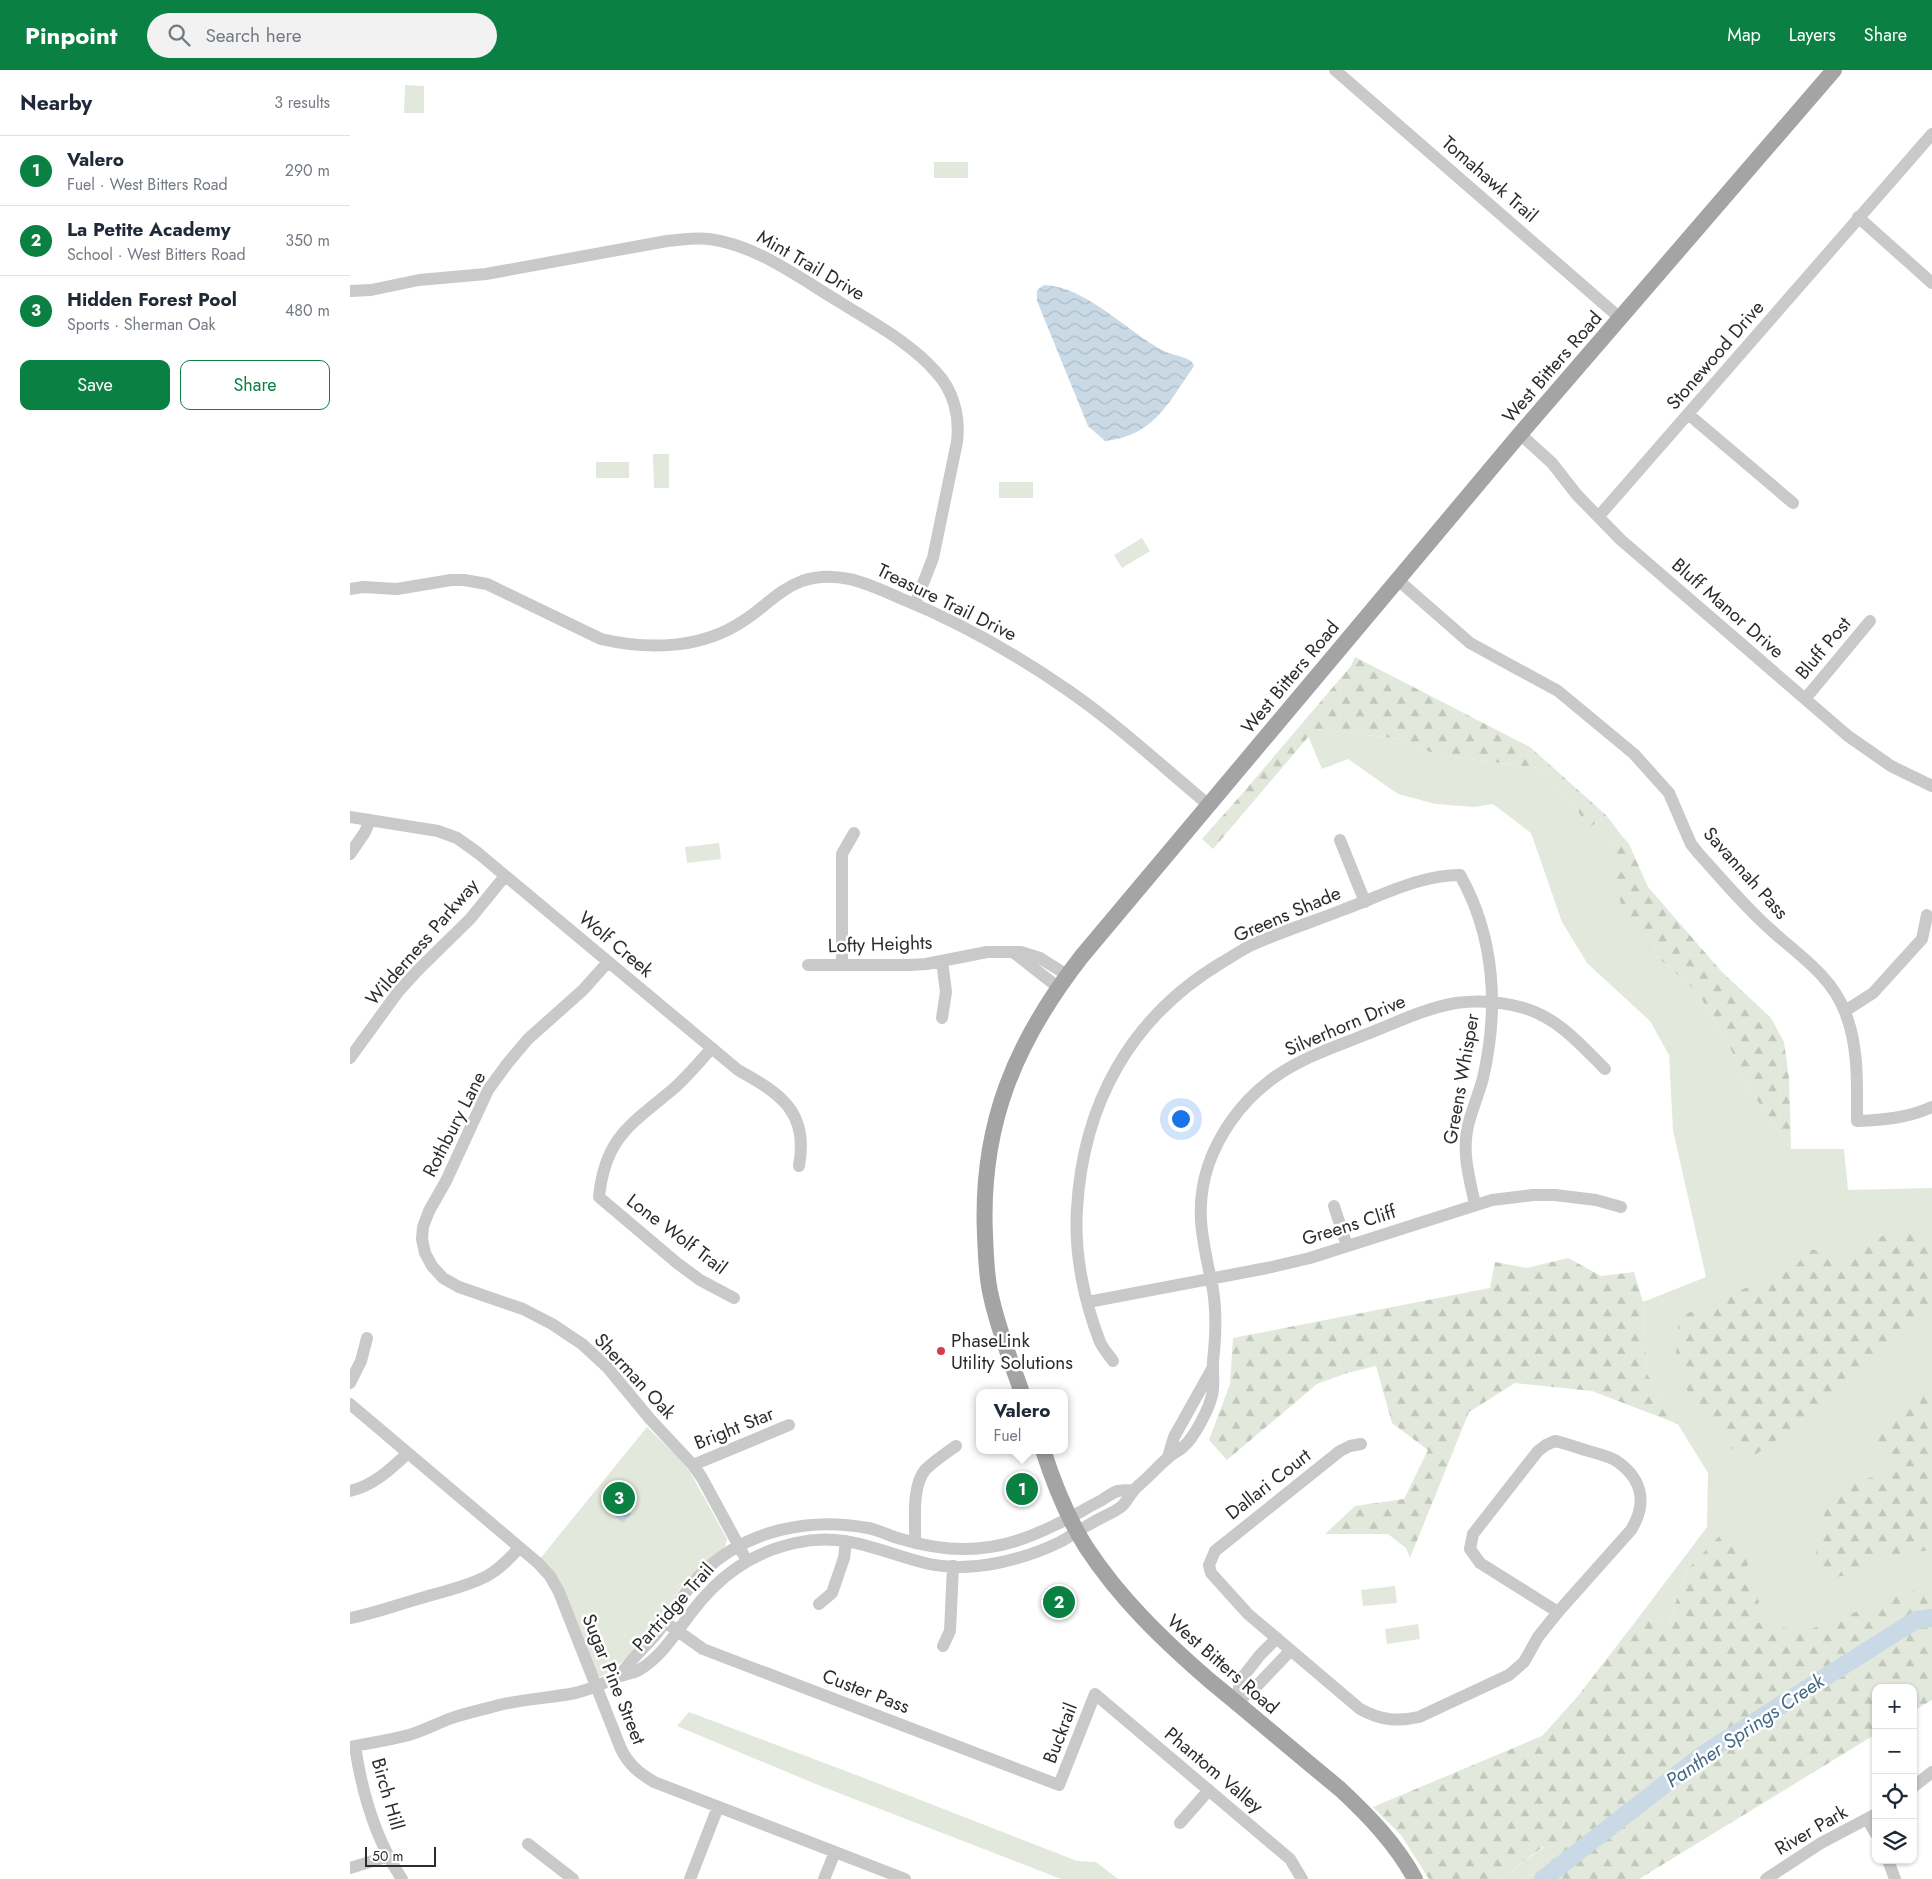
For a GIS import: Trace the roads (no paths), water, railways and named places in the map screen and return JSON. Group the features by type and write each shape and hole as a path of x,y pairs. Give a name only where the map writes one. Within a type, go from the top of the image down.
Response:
{"main road":[{"name":"West Bitters Road","path":"1021,1389 990,1294 984,1212 987,1166 999,1110 1021,1051 1040,1014 1063,982 1520,434 1834,70"},
{"name":"West Bitters Road","path":"1043,1454 1058,1494 1074,1524 1110,1581 1140,1616 1182,1657 1365,1812 1391,1842 1415,1879"}],"street":[{"name":"Tomahawk Trail","path":"1335,70 1620,318"},
{"name":"Stonewood Drive","path":"1599,516 1932,134"},
{"path":"1858,217 1932,282"},
{"name":"Mint Trail Drive","path":"350,291 380,289 420,280 486,274 667,241 691,239 709,239 742,247 775,264 866,319 914,352 937,372 955,405 959,426 957,442 933,558 915,604"},
{"path":"1688,414 1793,503"},
{"name":"Bluff Manor Drive","path":"1520,434 1552,463 1576,495 1621,540 1805,699 1864,749 1891,766 1932,786"},
{"name":"Treasure Trail Drive","path":"350,589 363,587 397,589 451,580 476,582 487,584 601,639 664,646 692,643 720,634 745,620 778,593 803,581 828,576 850,578 915,604 967,629 1021,659 1070,691 1210,806"},
{"name":"Savannah Pass","path":"1398,580 1470,643 1558,691 1634,754 1669,793 1690,844 1770,929 1817,970 1845,1011 1854,1044 1856,1060 1857,1121 1890,1119 1911,1115 1932,1107"},
{"name":"Bluff Post","path":"1805,699 1870,621"},
{"name":"Wolf Creek","path":"350,816 438,831 457,838 478,853 738,1070 762,1084 789,1106 798,1123 802,1139 799,1166"},
{"path":"350,854 365,832 370,820"},
{"path":"842,965 842,854 854,833"},
{"path":"1340,840 1365,902"},
{"name":"Greens Shade","path":"1113,1361 1101,1344 1088,1302 1077,1244 1076,1220 1080,1168 1088,1133 1097,1106 1120,1061 1145,1025 1180,992 1206,972 1253,944 1425,879 1442,875 1460,875"},
{"name":"Greens Whisper","path":"1460,875 1469,891 1484,932 1489,955 1493,1003 1490,1040 1483,1080 1466,1136 1466,1169 1475,1204"},
{"name":"Wilderness Parkway","path":"350,1058 398,992 470,919 505,876"},
{"path":"1845,1011 1873,993 1922,939 1927,915"},
{"name":"Lofty Heights","path":"808,965 910,965 987,952 1013,952 1030,959 1063,982"},
{"path":"942,961 946,992 942,1018"},
{"name":"Rothbury Lane","path":"425,1253 422,1239 423,1227 429,1211 446,1181 488,1090 528,1039 583,990 608,962"},
{"name":"Silverhorn Drive","path":"1074,1524 1117,1491 1133,1490 1150,1477 1168,1457 1187,1444 1214,1392 1212,1369 1216,1322 1211,1279 1201,1232 1201,1209 1208,1166 1224,1132 1237,1112 1268,1082 1294,1064 1389,1025 1453,1004 1493,1003 1521,1007 1547,1017 1558,1024 1605,1069"},
{"name":"Lone Wolf Trail","path":"712,1048 674,1089 639,1116 623,1132 606,1161 602,1172 599,1197 700,1280 734,1298"},
{"name":"Greens Cliff","path":"1088,1302 1310,1258 1475,1204 1512,1197 1555,1195 1596,1200 1621,1207"},
{"path":"1334,1206 1347,1246"},
{"name":"Sherman Oak","path":"425,1253 432,1266 443,1278 459,1287 523,1309 552,1324 582,1344 607,1367 650,1419 692,1465 713,1496 747,1561"},
{"path":"350,1383 361,1361 367,1338"},
{"name":"Silverhorn Drive","path":"1168,1457 1174,1437 1212,1369"},
{"name":"Sugar Pine Street","path":"350,1404 550,1576 559,1592 621,1749 627,1760 639,1773 654,1782 905,1879"},
{"path":"1188,1411 1202,1418"},
{"name":"Bright Star","path":"692,1465 789,1425"},
{"path":"1235,1702 1242,1678 1260,1655 1277,1638 1360,1709 1372,1716 1385,1719 1406,1720 1420,1717 1509,1675 1524,1662 1538,1637 1558,1612 1631,1530 1638,1518 1642,1505 1635,1479 1617,1461 1555,1441 1538,1451 1473,1534 1470,1549 1480,1563 1558,1612"},
{"name":"Dallari Court","path":"1277,1638 1248,1614 1211,1573 1209,1565 1215,1551 1340,1451 1350,1446 1361,1444"},
{"path":"915,1543 916,1494 919,1483 924,1472 956,1446"},
{"path":"350,1491 378,1479 408,1453"},
{"name":"Partridge Trail","path":"620,1676 628,1662 656,1635 688,1588 702,1573 738,1546 765,1534 824,1523 849,1525 873,1529 934,1548 954,1550 992,1547 1054,1526 1074,1524"},
{"name":"Partridge Trail","path":"352,1746 412,1734 452,1718 504,1704 577,1693 635,1672 654,1659 668,1646 710,1590 732,1570 756,1556 795,1543 825,1539 846,1541 868,1545 931,1564 953,1566 993,1564 1020,1558 1062,1541 1074,1524"},
{"path":"868,1545 873,1529"},
{"path":"819,1604 832,1593 844,1558 846,1541"},
{"path":"350,1618 384,1611 473,1583 502,1565 519,1548"},
{"path":"943,1646 950,1632 953,1566"},
{"name":"Custer Pass","path":"665,1622 703,1649 1059,1785"},
{"path":"1235,1702 1251,1692 1291,1650"},
{"name":"Buckrail","path":"1059,1785 1095,1694"},
{"name":"Phantom Valley","path":"1095,1694 1290,1859 1302,1879"},
{"name":"Birch Hill","path":"352,1746 372,1818 389,1856 402,1879"},
{"path":"1917,1784 1932,1772"},
{"path":"1180,1823 1209,1790"},
{"path":"690,1879 718,1807"},
{"name":"River Park","path":"1766,1879 1807,1851 1871,1816"},
{"path":"528,1844 573,1879"},
{"path":"824,1879 835,1852"},
{"path":"350,1868 389,1856"},
{"path":"1889,1864 1894,1879"}],"water":[{"path":"1044,285 1076,293 1106,311 1150,343 1164,351 1186,358 1192,362 1194,366 1175,395 1147,426 1121,438 1105,441 1088,426 1037,301 1037,290"},
{"path":"624,1480 637,1491 623,1506 631,1514 623,1523 602,1505"}],"waterway":[{"name":"Panther Springs Creek","path":"1543,1879 1705,1753 1916,1620 1932,1618"}],"place":[{"name":"PhaseLink Utility Solutions","path":"941,1351"},
{"name":"Valero","path":"1022,1489"},
{"name":"Hidden Forest Pool","path":"619,1498"},
{"name":"La Petite Academy","path":"1059,1602"}]}
